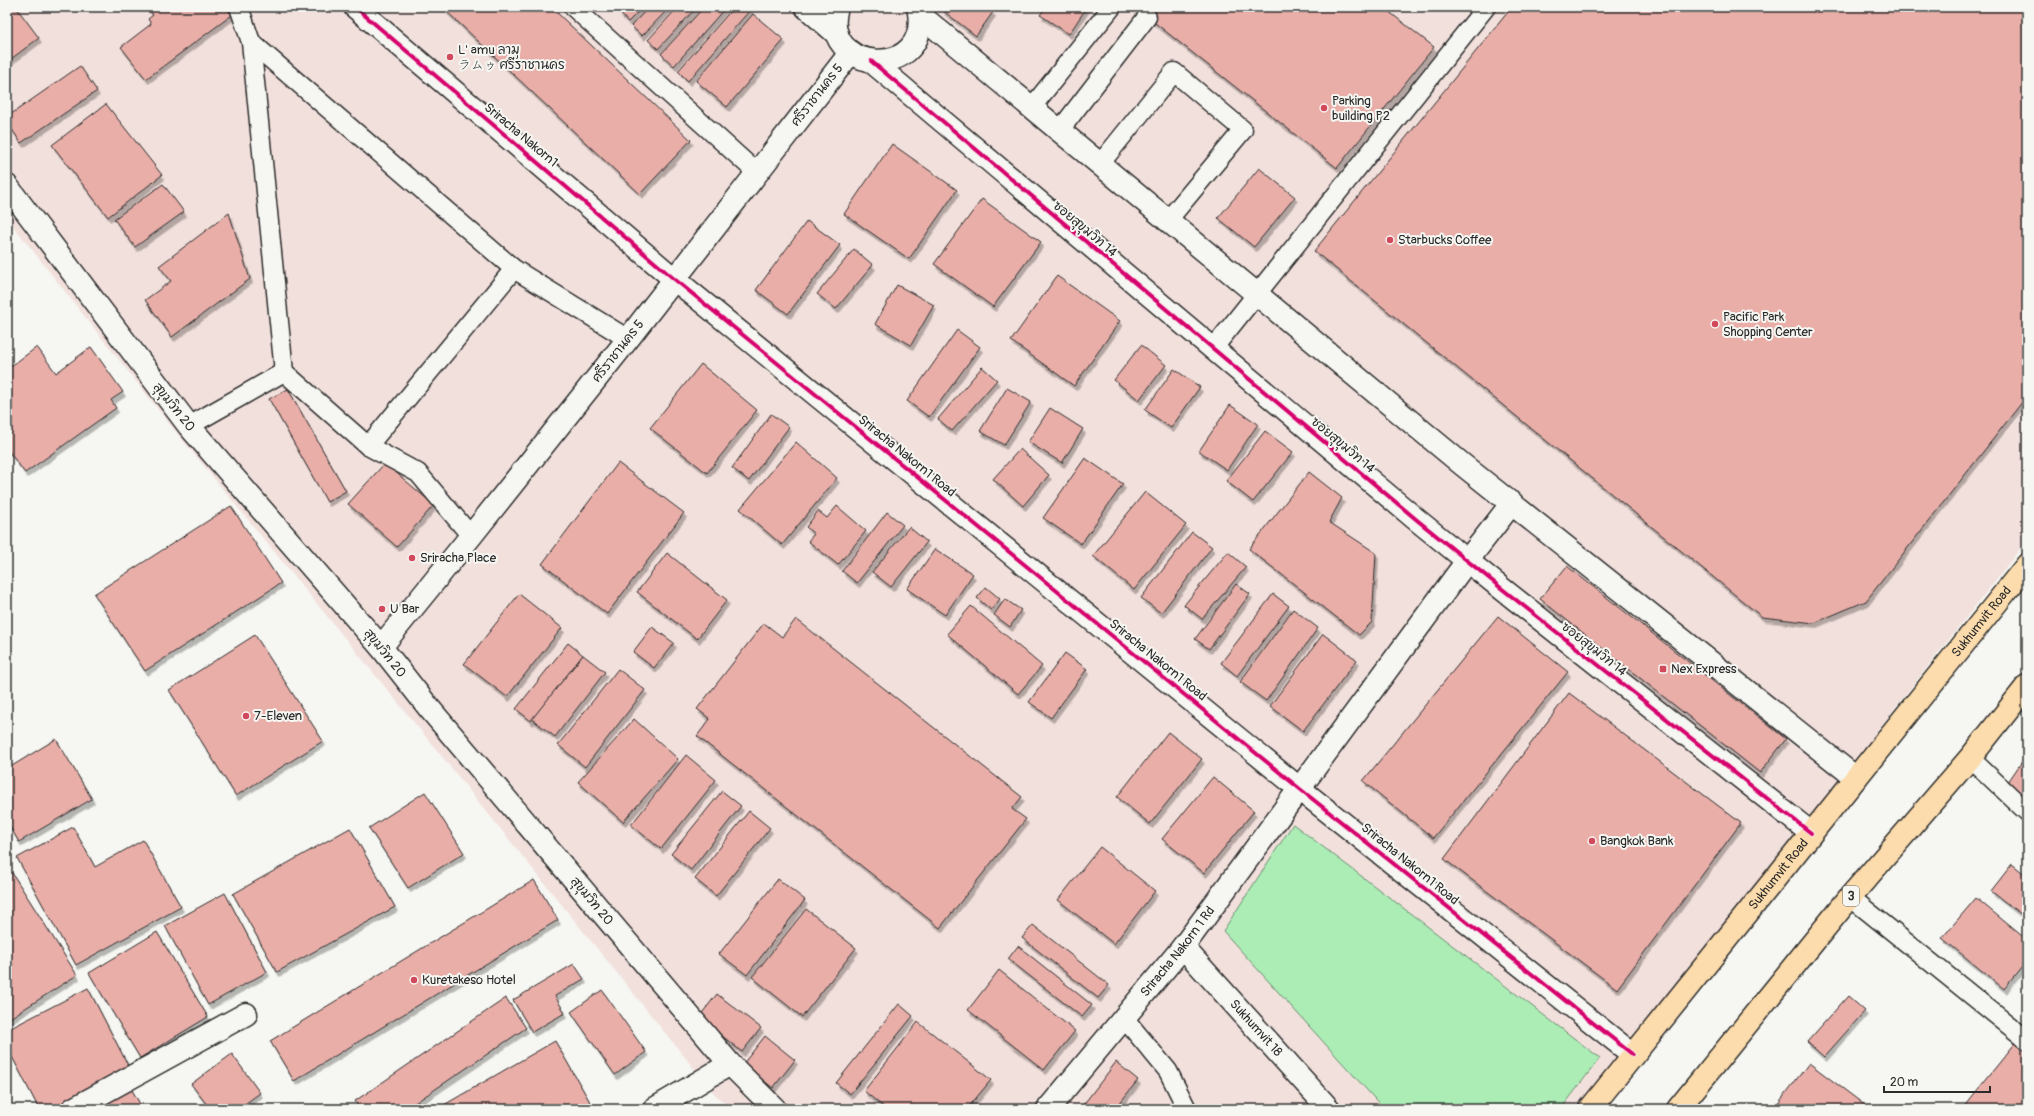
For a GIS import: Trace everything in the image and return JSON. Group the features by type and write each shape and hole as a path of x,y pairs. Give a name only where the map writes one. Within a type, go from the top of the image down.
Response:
{"highway":[{"name":"Sukhumvit Road","path":"1590,1109 1632,1054 2027,565"},
{"name":"3","path":"1678,1109 1850,897 1970,758 2027,686"}],"street":[{"name":"Sriracha Nakorn1","path":"355,7 673,278"},
{"path":"806,7 837,34 851,52 860,58 884,62 896,58 907,51 915,40 919,28 919,11"},
{"path":"837,7 835,21 837,34"},
{"path":"919,11 1100,164 1463,465 1856,778"},
{"name":"ศรีราชานคร 5","path":"381,647 472,536 628,339 673,278 851,52"},
{"name":"ซอยสุขุมวิท 14","path":"871,61 1212,350 1467,561 1811,832"},
{"name":"สุขุมวิท 20","path":"7,186 189,426 381,647 429,708 730,1064 775,1109"},
{"name":"Sriracha Nakorn1 Road","path":"673,278 1300,789 1632,1054"},
{"name":"Sriracha Nakorn 1 Rd","path":"1048,1109 1183,947 1467,561 1512,503"},
{"name":"Sukhumvit 18","path":"1183,947 1329,1109"},
{"path":"74,1109 246,1014"},
{"path":"654,1109 730,1064"}],"lane":[{"path":"239,7 251,42 284,372 368,446 418,473 472,536"},
{"path":"573,7 756,172"},
{"path":"1032,107 1112,7"},
{"path":"1212,350 1486,7"},
{"path":"1060,130 1147,17"},
{"path":"251,42 514,269 628,339"},
{"path":"1100,164 1174,72 1243,130 1168,220"},
{"path":"368,446 514,269"},
{"path":"189,426 284,372"},
{"path":"1970,758 2027,812"},
{"path":"1850,897 2027,1040"},
{"path":"1124,1018 1168,1071 1187,1109"}],"shaded area":[{"path":"7,7 2027,7 2027,540 1581,1109 730,1109 713,1092 449,765 172,427 7,218"}],"green space":[{"path":"1293,824 1600,1058 1561,1109 1384,1109 1223,931"}],"building":[{"path":"7,7 16,7 39,38 7,62"},
{"path":"147,7 226,7 232,15 146,79 121,47 151,24 148,19 153,15"},
{"path":"442,7 551,7 691,140 640,194"},
{"path":"623,7 643,7 628,22 619,12"},
{"path":"649,7 670,7 642,36 631,26"},
{"path":"678,7 697,7 658,49 648,40"},
{"path":"704,7 726,7 674,66 661,54"},
{"path":"734,7 748,7 751,9 688,81 678,71"},
{"path":"945,7 986,7 993,12 976,36 942,10"},
{"path":"1046,7 1087,7 1069,34 1040,15"},
{"name":"Parking building P2","path":"1135,7 1383,7 1434,47 1337,168"},
{"name":"Pacific Park Shopping Center","path":"1512,7 2027,7 2027,396 1866,601 1814,623 1762,617 1314,251"},
{"path":"753,14 784,40 727,107 696,81"},
{"path":"80,66 97,91 21,143 7,122 7,117"},
{"path":"106,104 162,175 108,217 52,145"},
{"path":"892,144 957,190 909,259 844,214"},
{"path":"1259,168 1295,197 1254,247 1218,218"},
{"path":"163,184 184,212 135,247 114,219"},
{"path":"982,199 1041,242 993,307 934,264"},
{"path":"229,213 250,279 172,337 145,300 171,281 159,266"},
{"path":"807,221 840,245 788,314 756,290"},
{"path":"854,249 873,265 836,309 817,294"},
{"path":"1057,276 1120,321 1074,386 1011,341"},
{"path":"897,285 934,305 911,345 875,324"},
{"path":"957,330 980,347 929,417 907,401"},
{"path":"1141,345 1166,365 1139,400 1114,380"},
{"path":"37,347 56,373 91,347 123,392 111,400 116,408 25,473 7,449 7,369"},
{"path":"701,364 757,410 707,473 650,428"},
{"path":"982,367 997,380 952,431 938,419"},
{"path":"1174,369 1200,387 1171,428 1145,410"},
{"path":"1007,388 1031,402 1004,445 980,431"},
{"path":"288,389 346,491 327,502 269,399"},
{"path":"1230,405 1258,424 1227,470 1199,451"},
{"path":"1050,408 1083,429 1062,463 1028,442"},
{"path":"771,414 789,427 749,481 732,468"},
{"path":"1265,431 1293,452 1253,502 1226,481"},
{"path":"796,442 837,478 782,545 740,509"},
{"path":"1020,449 1049,475 1023,506 993,479"},
{"path":"1085,458 1123,484 1081,544 1043,518"},
{"path":"385,463 434,505 397,547 348,504"},
{"path":"618,463 684,513 607,614 542,564"},
{"path":"1309,472 1342,498 1329,522 1376,553 1372,622 1359,635 1249,549"},
{"path":"1145,492 1186,525 1134,590 1093,556"},
{"path":"231,506 281,583 145,671 94,594"},
{"path":"837,506 866,531 838,565 808,541 814,534 806,527 818,511 827,518"},
{"path":"887,512 903,525 857,583 842,571"},
{"path":"909,527 927,542 891,587 872,572"},
{"path":"1192,532 1212,547 1161,613 1141,598"},
{"path":"935,549 973,574 945,615 907,589"},
{"path":"1228,552 1246,567 1202,619 1184,605"},
{"path":"667,553 727,600 697,639 637,592"},
{"name":"Nex Express","path":"1567,566 1786,739 1760,773 1540,599"},
{"path":"1236,584 1250,594 1209,649 1195,639"},
{"path":"986,587 1000,599 991,610 977,598"},
{"path":"519,594 562,628 507,697 464,664"},
{"path":"1273,594 1289,606 1237,676 1221,663"},
{"path":"1005,599 1021,610 1010,627 994,615"},
{"path":"971,606 1042,666 1018,694 947,634"},
{"path":"1293,609 1318,628 1266,701 1240,682"},
{"path":"1498,616 1568,672 1433,838 1363,781"},
{"path":"796,619 1022,797 1012,809 1026,819 940,928 697,736 710,719 697,709 764,623 782,637"},
{"path":"652,627 674,643 654,668 633,652"},
{"path":"1323,634 1357,660 1303,731 1270,706"},
{"name":"7-Eleven","path":"255,635 323,741 236,796 169,690"},
{"path":"568,643 583,655 531,721 516,709"},
{"path":"1065,653 1087,669 1051,718 1029,702"},
{"path":"583,655 605,672 555,737 532,719"},
{"path":"618,669 645,690 585,767 558,745"},
{"name":"Bangkok Bank","path":"1569,693 1741,823 1617,989 1444,859"},
{"path":"634,719 678,759 623,822 578,782"},
{"path":"1168,732 1202,759 1150,824 1117,797"},
{"path":"56,739 92,799 19,842 7,822 7,769"},
{"path":"2027,754 2027,799 2006,785"},
{"path":"686,755 716,780 661,849 631,825"},
{"path":"1213,777 1254,811 1204,873 1162,839"},
{"path":"722,791 741,806 691,870 671,854"},
{"path":"425,792 464,853 408,888 369,828"},
{"path":"749,811 770,828 716,896 695,879"},
{"path":"73,827 95,867 143,840 181,907 76,965 17,858"},
{"path":"350,828 395,907 277,972 233,894"},
{"path":"1100,847 1155,891 1114,944 1058,900"},
{"path":"2012,864 2027,876 2027,919 1991,891"},
{"path":"7,865 77,975 7,1020"},
{"path":"778,879 805,900 747,975 719,954"},
{"name":"Kuretakeso Hotel","path":"534,880 558,920 294,1081 270,1041"},
{"path":"225,893 267,972 208,1005 165,926"},
{"path":"1976,898 2027,940 2027,961 2004,989 1942,938"},
{"path":"806,909 856,948 802,1017 752,977"},
{"path":"1033,925 1109,985 1098,998 1022,938"},
{"path":"157,932 208,1017 140,1058 89,973"},
{"path":"1018,946 1092,1005 1082,1017 1008,959"},
{"path":"574,964 584,979 555,996 565,1013 532,1032 513,1000"},
{"path":"999,970 1075,1031 1044,1070 968,1010"},
{"path":"88,988 130,1069 54,1109 39,1109 7,1047 7,1030"},
{"path":"602,990 646,1052 615,1075 571,1012"},
{"path":"717,994 761,1028 742,1052 699,1017"},
{"path":"1848,996 1865,1011 1824,1057 1807,1042"},
{"path":"506,998 526,1028 406,1109 360,1109 355,1101"},
{"path":"899,1004 913,1016 850,1094 836,1083"},
{"path":"918,1022 991,1080 967,1109 886,1109 864,1091"},
{"path":"765,1036 795,1060 773,1088 743,1064"},
{"path":"555,1041 594,1109 437,1109"},
{"path":"2017,1041 2027,1049 2027,1109 1962,1109"},
{"path":"232,1054 260,1093 238,1109 210,1109 191,1084"},
{"path":"1116,1062 1138,1080 1115,1109 1080,1109"},
{"path":"1809,1063 1866,1106 1864,1109 1774,1109"},
{"path":"126,1080 143,1109 79,1109"}],"cycle path":[{"path":"355,7 673,278 1300,789 1632,1054"},
{"path":"871,61 1417,520 1811,833"}],"place":[{"name":"L' amu ลามู ラムゥ ศรีราชานคร","path":"450,57"},
{"name":"Parking building P2","path":"1324,108"},
{"name":"Starbucks Coffee","path":"1390,240"},
{"name":"Pacific Park Shopping Center","path":"1715,324"},
{"name":"Sriracha Place","path":"412,558"},
{"name":"U Bar","path":"382,609"},
{"name":"Nex Express","path":"1663,669"},
{"name":"7-Eleven","path":"246,716"},
{"name":"Bangkok Bank","path":"1592,841"},
{"name":"Kuretakeso Hotel","path":"414,980"}]}
